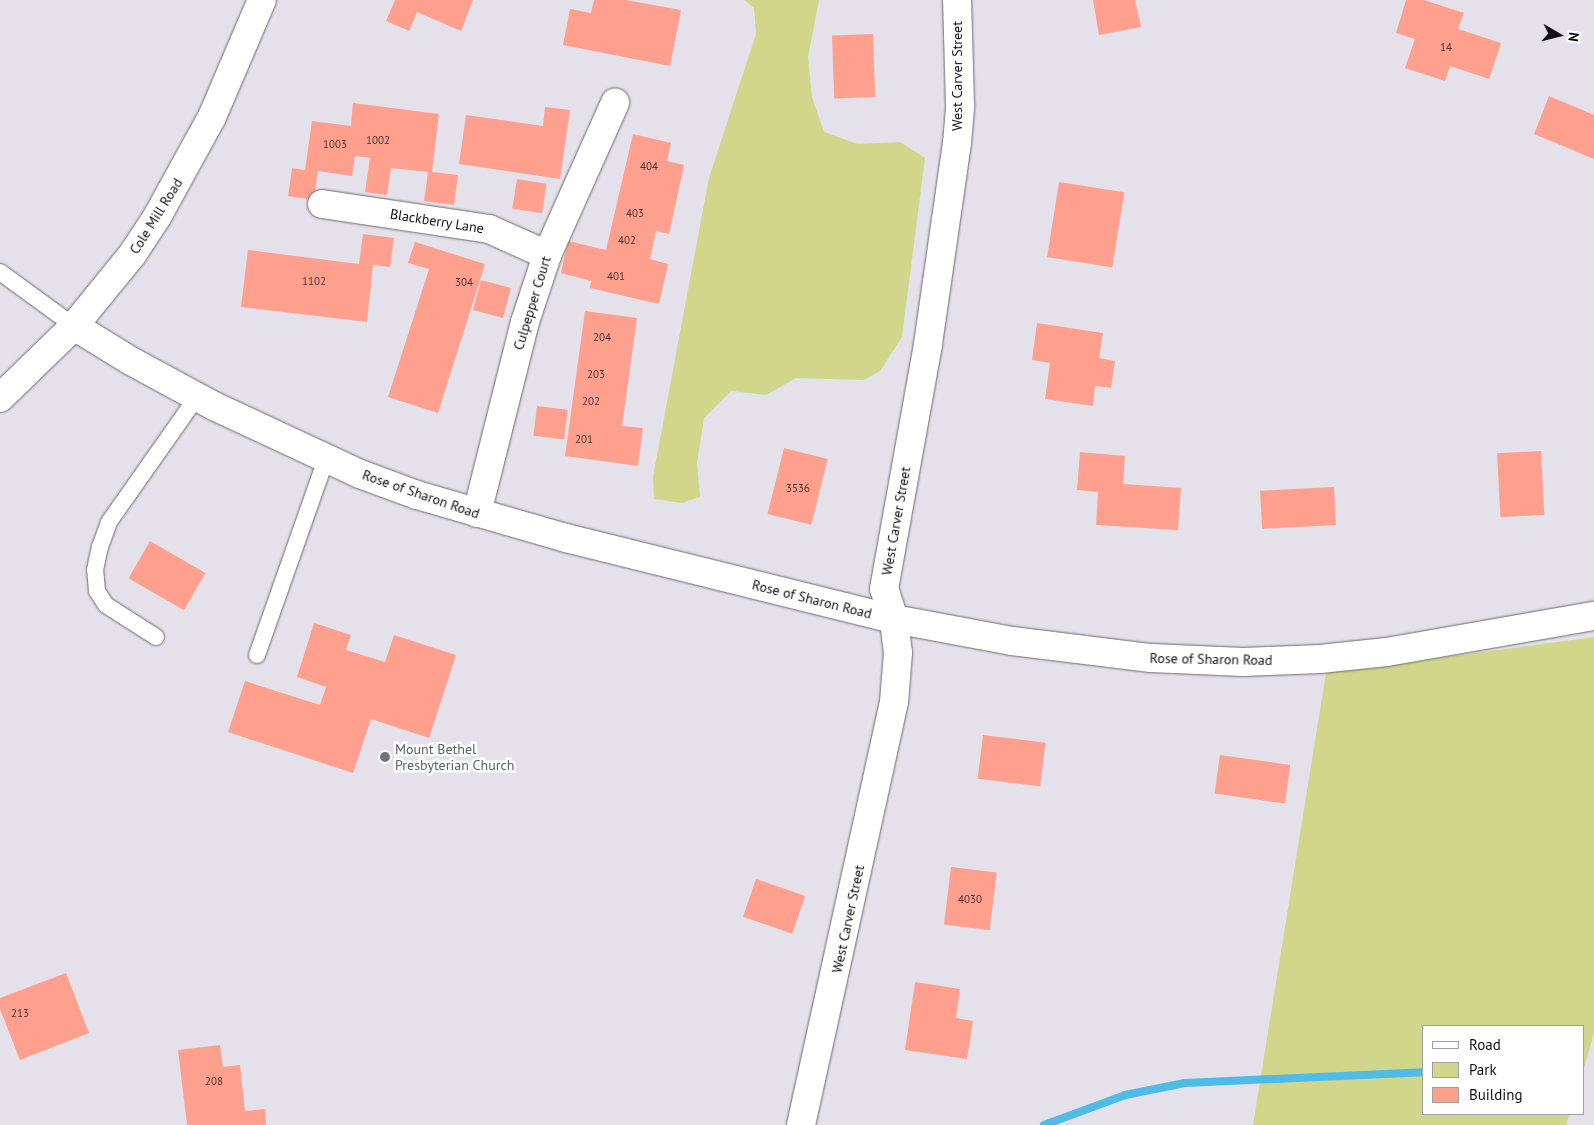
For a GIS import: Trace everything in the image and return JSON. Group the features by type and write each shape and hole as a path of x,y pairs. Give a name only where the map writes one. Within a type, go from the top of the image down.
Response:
{"street":[{"name":"Cole Mill Road","path":"0,398 74,326 132,255 179,180 212,117 262,0"},
{"name":"West Carver Street","path":"801,1125 894,702 898,652 894,619 884,589 928,344 957,143 960,105 957,0"},
{"name":"Culpepper Court","path":"477,513 525,322 547,255 615,102"},
{"name":"Blackberry Lane","path":"322,204 489,229 547,255"},
{"name":"Rose of Sharon Road","path":"74,326 197,397 326,459 417,495 566,538 894,619 1012,640 1124,655 1243,662 1320,659 1386,652 1594,616"}],"lane":[{"path":"0,272 74,326"},
{"path":"156,637 106,605 97,591 95,570 100,546 109,522 197,397"},
{"path":"257,655 326,459"}],"green space":[{"path":"744,0 819,0 808,57 812,97 824,132 858,144 900,142 925,158 902,337 880,371 864,380 796,378 766,395 731,391 704,418 697,463 700,497 682,503 654,499 653,477 709,178 756,34 754,8"},
{"path":"1594,637 1594,1033 1584,1068 1584,1025 1422,1025 1422,1115 1570,1115 1566,1125 1253,1125 1326,673"}],"building":[{"path":"395,0 473,0 461,31 417,12 409,31 386,21"},
{"path":"594,0 626,0 681,10 670,66 563,45 570,9 591,13"},
{"path":"1093,0 1135,0 1141,27 1099,35"},
{"path":"1406,0 1424,0 1464,13 1458,29 1501,43 1489,79 1450,66 1445,81 1405,68 1415,39 1396,33"},
{"path":"873,34 875,97 834,98 832,35"},
{"path":"1549,96 1594,115 1594,159 1534,134"},
{"path":"353,103 439,114 432,172 458,175 454,205 424,201 428,172 391,168 387,195 365,192 370,158 355,156 352,176 318,171 314,200 288,196 292,168 305,170 312,121 351,126"},
{"path":"545,107 570,110 560,179 459,164 466,115 543,126"},
{"path":"633,134 671,143 667,161 684,165 669,234 656,231 650,259 668,264 659,304 590,288 591,281 561,273 568,241 606,250"},
{"path":"517,179 547,184 542,213 512,209"},
{"path":"1059,182 1124,192 1112,267 1047,257"},
{"path":"363,234 394,238 390,267 373,265 367,322 241,307 248,250 359,264"},
{"path":"415,242 485,264 438,413 388,397 429,269 408,263"},
{"path":"481,280 511,288 503,318 473,310"},
{"path":"585,311 637,318 622,426 643,428 638,466 565,456"},
{"path":"1037,323 1103,333 1099,358 1115,361 1111,388 1095,386 1093,406 1045,399 1050,363 1032,360"},
{"path":"537,406 568,410 564,440 533,436"},
{"path":"784,448 828,459 811,525 768,514"},
{"path":"1541,451 1544,515 1500,517 1497,453"},
{"path":"1080,452 1125,456 1123,484 1181,488 1178,530 1096,525 1098,492 1077,490"},
{"path":"1334,487 1336,525 1262,529 1260,491"},
{"path":"150,541 205,573 184,610 128,578"},
{"path":"314,623 351,635 346,650 385,662 394,635 456,655 429,738 371,719 353,773 228,732 245,681 320,705 326,687 297,677"},
{"path":"983,735 1046,743 1040,786 978,779"},
{"path":"1220,755 1290,765 1285,804 1215,794"},
{"path":"951,867 997,873 990,930 944,925"},
{"path":"756,879 805,896 792,934 743,917"},
{"path":"66,973 89,1033 20,1060 0,1009 0,998"},
{"path":"915,982 960,989 956,1018 973,1021 967,1059 905,1050"},
{"path":"220,1045 223,1067 240,1065 245,1111 265,1109 266,1125 187,1125 178,1050"}],"waterway":[{"path":"1044,1125 1125,1095 1185,1083 1422,1072"}],"place":[{"name":"Mount Bethel Presbyterian Church","path":"385,757"}]}
